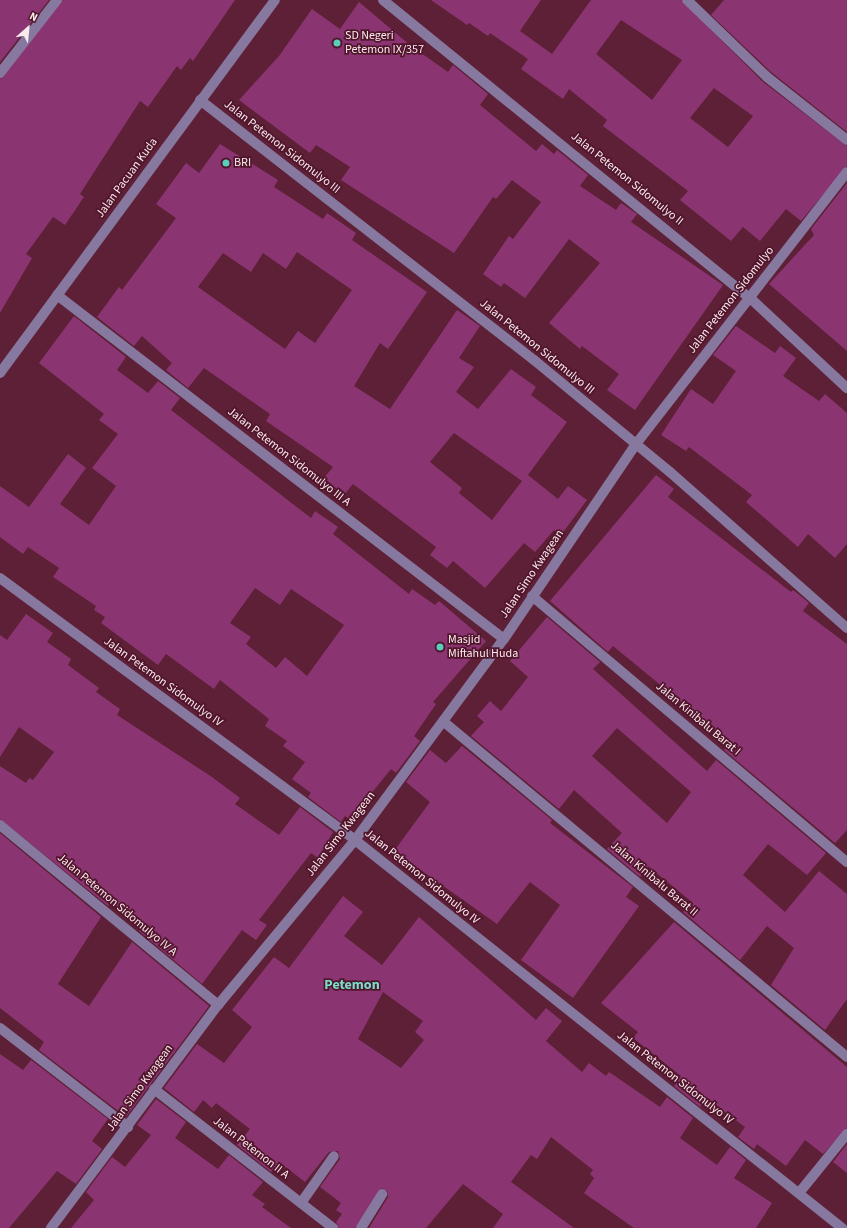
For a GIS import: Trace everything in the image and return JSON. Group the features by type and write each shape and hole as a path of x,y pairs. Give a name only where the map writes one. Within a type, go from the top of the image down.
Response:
{"street":[{"path":"0,73 56,0"},
{"name":"Jalan Pacuan Kuda","path":"0,373 275,0"},
{"name":"Jalan Petemon Sidomulyo II","path":"383,0 750,297 847,388"},
{"path":"687,0 767,77 847,140"},
{"name":"Jalan Petemon Sidomulyo III","path":"200,100 434,281 636,444 847,628"},
{"name":"Jalan Petemon Sidomulyo","path":"636,444 847,172"},
{"name":"Jalan Petemon Sidomulyo III A","path":"57,295 504,639"},
{"name":"Jalan Simo Kwagean","path":"51,1228 128,1127 154,1088 218,1005 355,840 444,722 504,639 636,444"},
{"name":"Jalan Petemon Sidomulyo IV","path":"0,578 355,840 842,1228"},
{"name":"Jalan Kinibalu Barat I","path":"532,596 847,862"},
{"name":"Jalan Kinibalu Barat II","path":"444,722 847,1057"},
{"name":"Jalan Petemon Sidomulyo IV A","path":"0,825 218,1005"},
{"path":"0,1028 128,1127"},
{"name":"Jalan Petemon II A","path":"154,1088 333,1228"},
{"path":"799,1193 847,1134"},
{"path":"301,1203 334,1156"},
{"path":"362,1228 382,1194"}],"building":[{"path":"0,0 49,0 0,62"},
{"path":"63,0 235,0 193,61 190,58 181,70 177,66 148,107 140,101 80,194 84,197 65,225 53,217 26,254 32,258 0,313 0,79"},
{"path":"431,0 541,0 520,31 552,54 591,0 681,0 763,82 847,146 847,166 801,221 786,209 760,241 743,227 731,241 680,200 688,191 603,126 607,120 569,89 563,99 521,69 528,59 490,33 488,36 469,23 467,25","holes":["621,20 682,60 652,100 596,54","714,88 753,116 728,147 690,118"]},
{"path":"724,0 847,0 847,132 771,72 711,15"},
{"path":"359,2 411,46 448,72 453,65 488,94 480,105 536,151 542,144 554,154 557,150 588,175 580,186 616,210 621,203 637,214 631,222 723,285 635,410 607,390 619,374 582,346 580,349 549,323 600,263 569,239 525,298 504,283 501,287 483,274 509,236 513,239 541,202 512,180 496,199 493,197 454,253 341,180 350,167 316,145 310,153 239,100 279,56 312,9 340,29"},
{"path":"220,144 278,180 274,187 323,219 327,213 356,233 352,240 427,292 388,349 380,343 354,386 390,409 457,310 480,326 459,358 474,367 456,392 478,409 511,369 536,387 531,395 567,422 528,475 558,499 568,486 587,500 561,535 554,530 535,552 524,543 485,588 453,561 447,568 430,555 436,547 353,484 344,495 324,478 333,467 266,421 270,414 204,368 188,388 166,370 172,363 142,336 134,346 97,317 119,287 122,290 176,218 156,204 186,163 199,173","holes":["297,252 352,290 315,343 298,331 285,349 198,287 223,253 251,272 263,253 286,269","454,433 522,481 492,520 459,493 462,488 430,462"]},
{"path":"847,183 847,351 769,284 814,235 811,229"},
{"path":"74,316 126,357 117,370 148,393 158,381 180,398 171,410 311,518 315,511 338,527 333,534 409,594 412,589 435,605 439,601 486,641 433,702 436,704 414,736 420,741 396,773 391,769 350,820 345,816 341,822 308,797 311,793 292,779 305,762 283,746 287,741 265,726 269,719 220,680 214,689 166,654 158,665 101,623 105,617 94,610 96,606 53,577 59,568 28,547 23,554 0,537 0,486 29,507 68,454 86,468 60,504 89,525 116,486 92,468 118,434 99,420 104,414 39,363","holes":["255,588 280,605 291,589 344,625 307,676 285,657 276,668 246,644 251,637 230,623"]},
{"path":"736,326 775,353 780,346 796,358 783,376 819,401 825,394 847,413 847,544 835,558 808,534 798,547 746,502 752,495 689,447 686,451 661,435 691,389 713,404 736,371 713,355"},
{"path":"656,475 674,489 668,497 791,592 793,590 802,597 809,603 803,611 847,644 847,830 835,843 724,750 730,742 613,646 608,652 550,601"},
{"path":"26,614 53,633 47,642 71,659 68,665 99,688 96,692 120,709 117,715 212,777 240,798 235,804 279,835 300,807 333,832 318,858 311,853 259,920 267,925 256,940 242,930 202,984 139,931 142,926 110,902 108,906 0,819 0,766 26,783 29,778 33,780 54,752 19,727 0,757 0,635 7,640"},
{"path":"547,617 600,662 593,669 707,771 716,760 826,853 807,875 768,844 743,875 785,912 819,871 847,894 847,999 825,1030 771,985 794,948 767,926 740,960 683,912 692,902 648,866 640,877 607,849 622,833 574,790 559,809 471,736 484,722 477,716 490,701 501,711 528,677 510,661","holes":["617,728 691,792 667,823 592,756"]},
{"path":"462,746 552,820 550,823 633,887 626,897 639,906 573,998 521,960 560,905 530,882 497,924 394,851 430,802 406,782 430,750 446,763"},
{"path":"0,833 101,917 58,984 89,1006 132,942 209,1006 126,1117 39,1050 44,1042 0,1008"},
{"path":"343,896 363,912 344,936 382,965 419,917 536,1020 546,1008 562,1021 546,1041 582,1072 589,1063 606,1076 609,1072 660,1107 667,1097 693,1118 680,1138 717,1165 730,1147 746,1160 734,1178 772,1203 756,1228 634,1228 584,1193 594,1178 590,1174 593,1170 551,1137 537,1159 531,1155 511,1182 574,1228 493,1228 503,1214 463,1184 426,1228 369,1228 388,1197 387,1191 382,1188 355,1228 339,1228 336,1222 342,1214 336,1210 341,1203 320,1187 340,1159 338,1151 329,1152 305,1182 279,1162 271,1172 237,1145 250,1129 216,1103 212,1108 203,1100 194,1112 164,1088 197,1044 224,1063 252,1027 232,1010 274,957 289,968","holes":["383,992 423,1021 415,1032 424,1040 401,1068 358,1039"]},
{"path":"674,922 847,1067 847,1128 823,1154 805,1140 786,1166 757,1144 754,1149 738,1137 745,1127 706,1098 700,1107 674,1086 681,1076 633,1038 638,1032 601,1003"},
{"path":"0,1054 23,1070 31,1060 108,1119 92,1141 102,1149 76,1184 57,1171 9,1228 0,1228"},
{"path":"156,1099 186,1122 175,1138 218,1169 229,1155 263,1182 252,1195 265,1204 262,1207 291,1228 71,1228 94,1200 86,1192 112,1157 125,1167 151,1135 137,1125"},
{"path":"847,1144 847,1173 833,1162"}],"place":[{"name":"SD Negeri Petemon IX/357","path":"337,43"},
{"name":"BRI","path":"226,163"},
{"name":"Masjid Miftahul Huda","path":"440,647"}],"district":[{"name":"Petemon","path":"352,985"}]}
